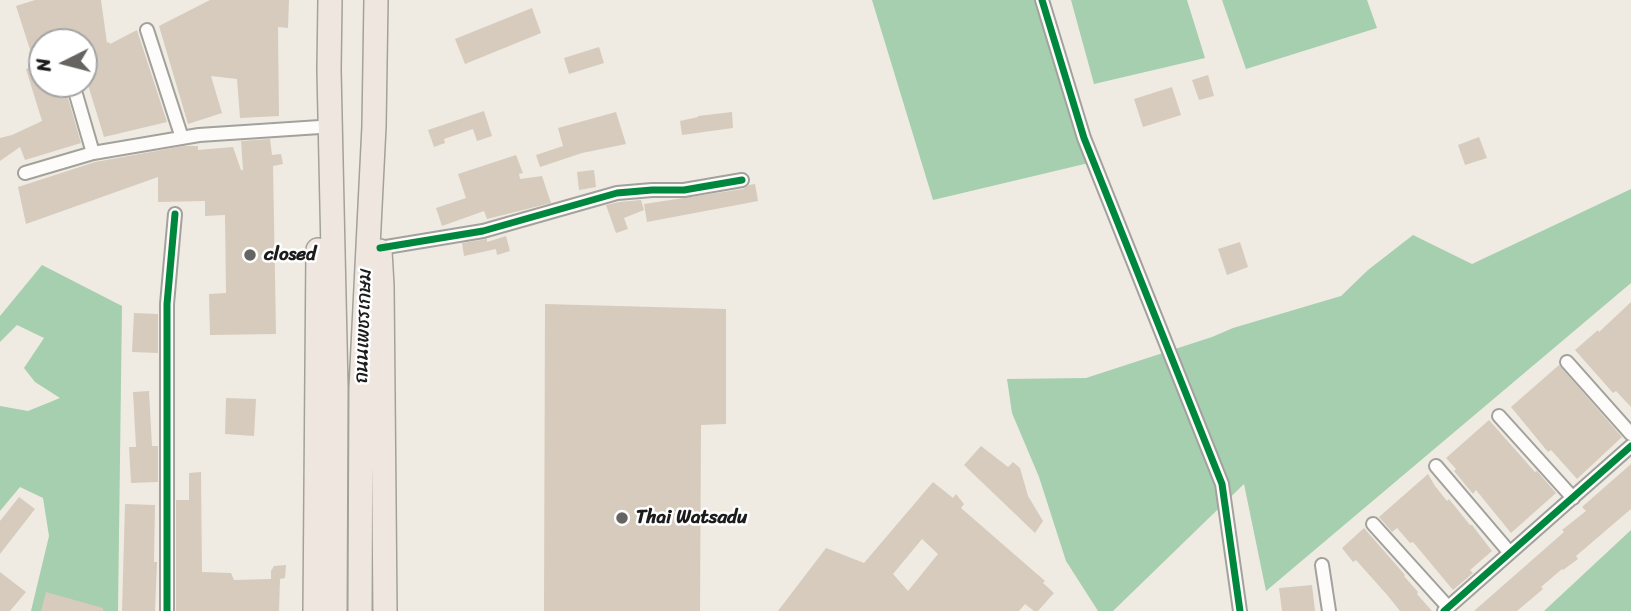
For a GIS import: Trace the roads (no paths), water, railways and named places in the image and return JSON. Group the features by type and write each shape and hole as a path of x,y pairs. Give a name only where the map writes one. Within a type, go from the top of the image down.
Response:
{"highway":[{"name":"ถนนเพชรเกษม","path":"330,0 336,388 335,611"},
{"name":"ถนนเพชรเกษม","path":"360,611 361,388 374,125 376,0"},
{"path":"315,611 320,127 330,70"},
{"path":"374,125 382,286 385,611"}],"street":[{"path":"1042,0 1084,138 1222,484 1241,611"},
{"path":"147,30 182,138"},
{"path":"77,98 93,153"},
{"path":"25,173 93,153 199,135 320,127"},
{"path":"380,248 483,231 617,193 684,190 742,180"},
{"path":"167,611 167,316 175,214"},
{"path":"1567,362 1631,434"},
{"path":"1499,416 1573,498"},
{"path":"1373,524 1446,609 1631,446"},
{"path":"1436,466 1510,552"},
{"path":"1322,565 1329,611"}],"place":[{"name":"closed","path":"250,255"},
{"name":"Thai Watsadu","path":"622,518"}]}
